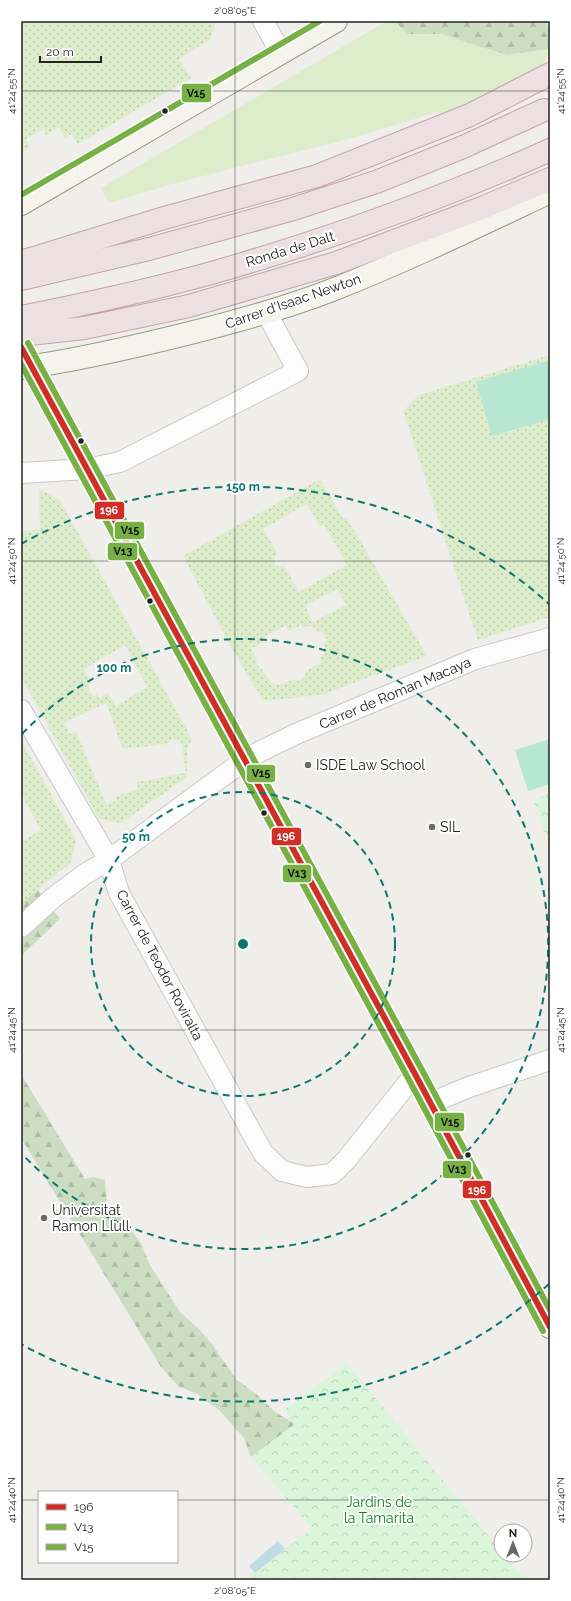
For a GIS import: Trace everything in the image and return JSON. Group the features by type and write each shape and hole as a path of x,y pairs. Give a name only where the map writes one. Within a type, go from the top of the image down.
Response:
{"highway":[{"path":"21,262 164,218 317,176 470,115 550,74"},
{"path":"21,279 149,249 297,208 376,182 463,147 544,110"},
{"name":"Ronda de Dalt","path":"21,317 116,297 277,254 359,227 439,198 550,150"},
{"path":"24,354 84,328 189,306 336,263 484,207 550,179"}],"main road":[{"path":"21,204 336,21"},
{"name":"Carrer d'Isaac Newton","path":"24,354 66,361 240,321 331,291 419,255 550,192"},
{"path":"24,354 431,1103 550,1327"}],"street":[{"path":"263,21 281,53"},
{"path":"21,473 87,469 120,462 298,371 266,312"},
{"name":"Carrer de Roman Macaya","path":"21,927 54,897 85,874 109,860 244,760 290,737 475,659 550,638"},
{"name":"Carrer de Teodor Roviralta","path":"21,710 109,860 119,893 263,1154 282,1171 307,1178 332,1174 347,1158 415,1074"},
{"path":"431,1103 469,1087 550,1060"}],"green space":[{"path":"21,21 216,21 210,40 179,59 191,78 78,144 72,134 65,138 59,127 46,135 43,129 26,139 30,147 21,152"},
{"path":"387,21 394,21 408,34 443,34 506,55 550,49 545,62 534,76 445,116 438,112 356,137 172,184 109,203 101,188"},
{"path":"394,21 547,21 550,49 507,55 443,34 408,34"},
{"path":"550,355 550,617 478,640 403,411 419,395"},
{"path":"550,360 550,419 492,436 476,382"},
{"path":"320,479 343,519 346,518 354,530 427,656 321,695 263,701 229,643 183,556","holes":["307,504 320,527 324,525 347,565 299,592 284,566 281,567 275,565 274,559 278,554 263,529","337,589 346,605 313,622 305,606","286,625 289,631 301,625 303,628 306,626 315,628 318,633 322,631 327,640 323,643 326,648 323,656 320,658 322,662 305,672 304,677 300,680 297,681 293,679 285,683 275,684 271,682 257,665 256,658 251,649 264,641 262,638"]},
{"path":"39,489 60,500 192,739 187,751 187,777 121,823 99,819 21,677 21,531 40,530","holes":["125,645 147,687 116,706 108,693 99,698 97,694 94,696 89,691 89,684 91,683 84,669","106,703 123,749 167,744 171,740 179,740 182,745 186,773 137,782 138,789 115,797 116,801 106,804 76,731 69,734 65,722"]},
{"path":"550,739 550,784 528,791 515,750"},
{"path":"21,740 76,840 71,862 21,904 21,842 41,830 21,793"},
{"path":"550,794 550,847 533,800"},
{"path":"35,886 60,919 21,956 21,897"},
{"path":"21,1074 85,1179 94,1177 105,1180 107,1204 124,1220 141,1243 150,1265 180,1312 199,1329 212,1344 236,1379 256,1394 275,1412 295,1424 251,1457 244,1438 219,1410 197,1394 178,1386 161,1367 21,1138"},
{"name":"Jardins de la Tamarita","path":"347,1363 493,1541 493,1563 511,1563 525,1580 243,1580 312,1529 251,1457 295,1425 284,1410"}],"water":[{"path":"278,1541 285,1549 255,1573 249,1566"}],"transit line":[{"name":"V15","path":"21,195 320,21"},
{"name":"V15","path":"28,343 422,1070 550,1310"},
{"name":"196","path":"21,347 415,1074 550,1327"},
{"name":"V13","path":"21,364 408,1078 543,1331"}],"place":[{"name":"ISDE Law School","path":"308,765"},
{"name":"SIL","path":"432,827"},
{"name":"Universitat Ramon Llull","path":"44,1218"}]}
